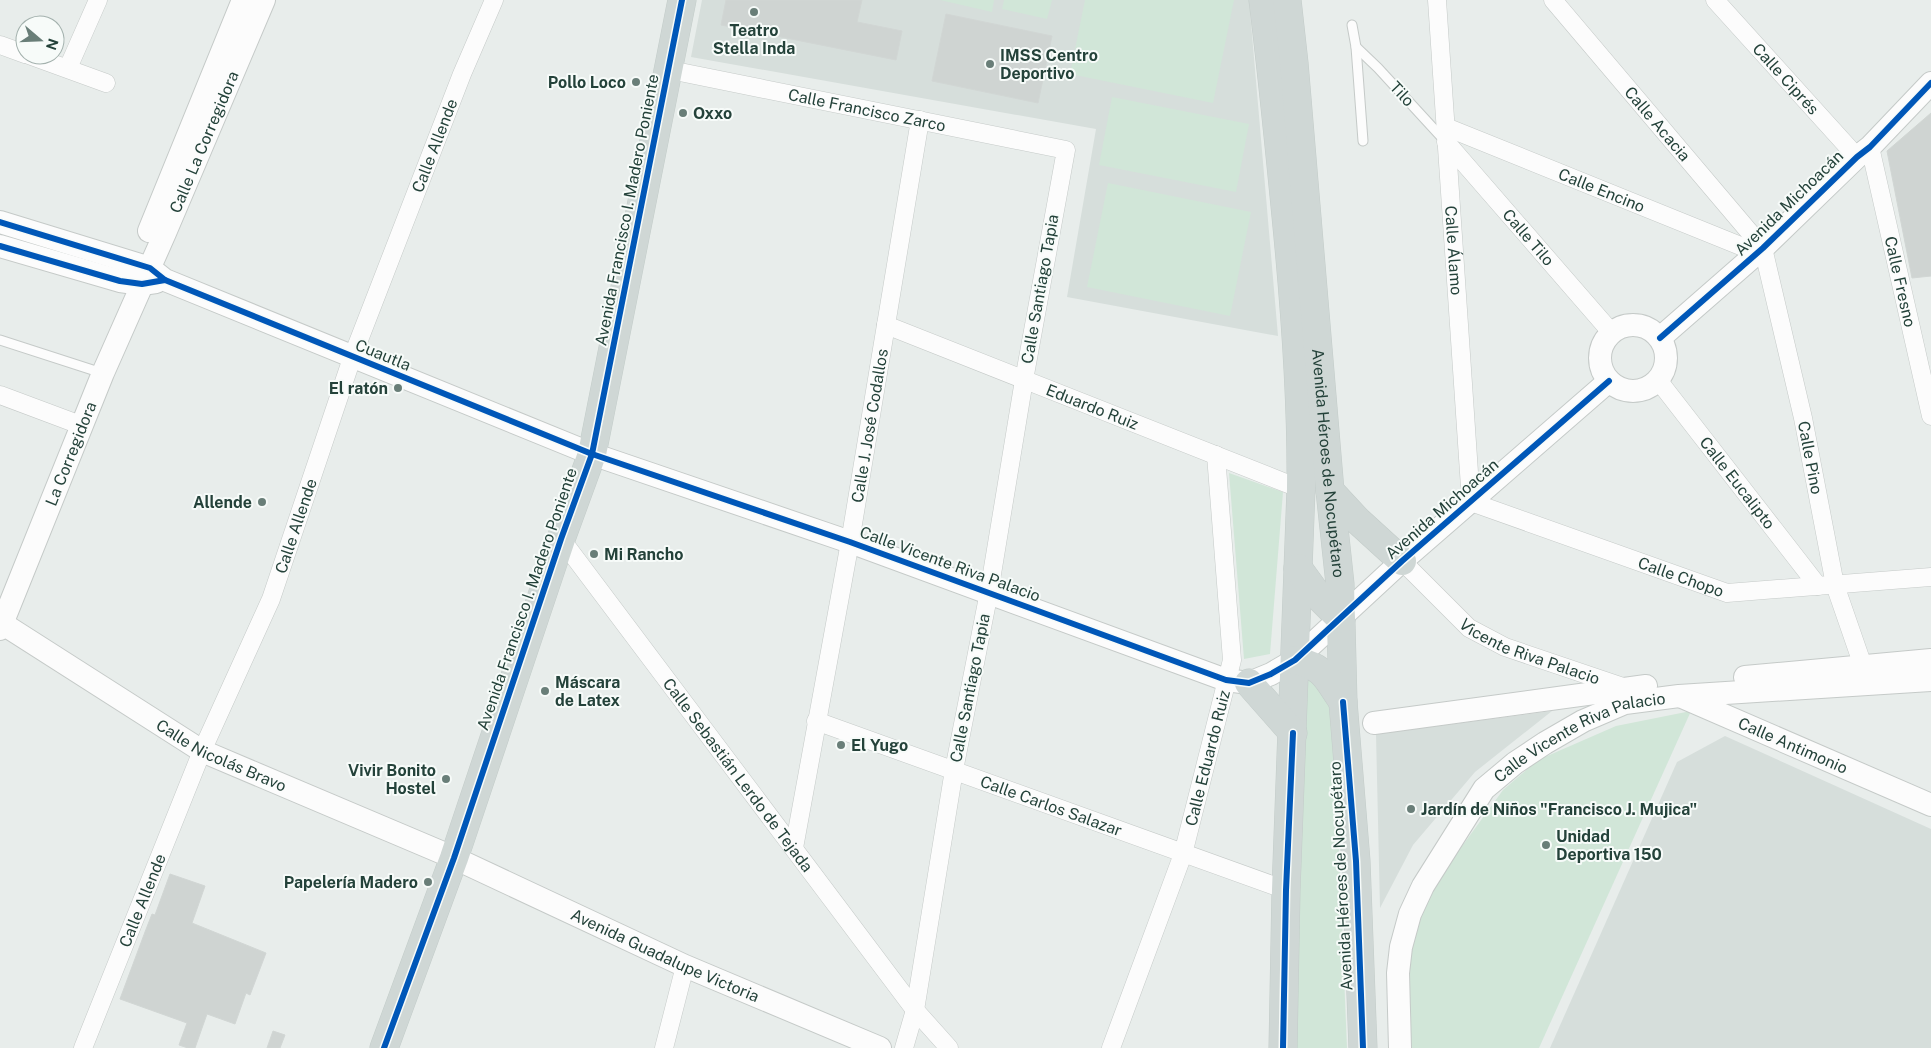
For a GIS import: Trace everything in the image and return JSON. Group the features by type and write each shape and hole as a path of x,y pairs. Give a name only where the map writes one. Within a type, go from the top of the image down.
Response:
{"main road":[{"name":"Avenida Francisco I. Madero Poniente","path":"384,1048 454,858 561,538 592,454 670,70 682,0"},
{"name":"Avenida Héroes de Nocupétaro","path":"1262,0 1273,81 1296,325 1302,442 1302,489 1286,890 1283,1048"},
{"name":"Avenida Héroes de Nocupétaro","path":"1287,0 1295,73 1330,492 1340,584 1342,702 1356,861 1363,1048"},
{"path":"1330,492 1357,520 1402,561"},
{"path":"1298,568 1320,597 1341,619"},
{"path":"1295,660 1312,664 1321,670 1342,702"},
{"path":"1237,681 1293,733"}],"street":[{"path":"68,68 98,0"},
{"name":"Calle La Corregidora","path":"145,276 154,219 243,0"},
{"name":"Calle La Corregidora","path":"145,276 264,0"},
{"name":"Calle Allende","path":"83,1048 202,751 271,599 352,358 459,83 494,0"},
{"name":"Calle Álamo","path":"1437,0 1471,502"},
{"name":"Calle Acacia","path":"1554,0 1761,251"},
{"name":"Calle Ciprés","path":"1715,0 1863,152"},
{"path":"0,45 15,50"},
{"path":"59,65 106,83"},
{"name":"Calle Francisco Zarco","path":"670,70 1066,150"},
{"name":"Avenida Michoacán","path":"1660,338 1761,251 1931,83"},
{"name":"Calle J. José Codallos","path":"794,848 850,542 920,120"},
{"name":"Calle Encino","path":"1446,134 1761,251"},
{"name":"Calle Tilo","path":"1446,134 1611,332"},
{"name":"Calle Santiago Tapia","path":"904,1048 915,1010 954,770 989,592 1024,380 1066,150"},
{"name":"Calle Fresno","path":"1863,152 1931,416"},
{"name":"Cuautla","path":"0,222 145,276 592,454"},
{"name":"Cuautla","path":"0,246 120,281 145,276"},
{"name":"Calle Pino","path":"1761,251 1803,418 1826,585 1862,666"},
{"name":"La Corregidora","path":"1,625 145,276"},
{"name":"Eduardo Ruiz","path":"886,325 1302,489"},
{"path":"1626,325 1641,325 1652,330 1660,338 1665,348 1667,359 1664,370 1658,380 1649,387 1638,391 1617,388 1609,381 1603,372 1600,356 1604,341 1611,332 1626,325"},
{"name":"Calle Eucalipto","path":"1658,380 1826,585"},
{"name":"Avenida Michoacán","path":"1295,660 1402,561 1609,381"},
{"path":"0,395 83,426"},
{"name":"Calle Vicente Riva Palacio","path":"592,454 850,542 1237,681"},
{"name":"Calle Eduardo Ruiz","path":"1111,1048 1183,854 1237,681 1232,660 1216,455"},
{"name":"Calle Chopo","path":"1471,502 1727,592 1931,577"},
{"name":"Calle Sebastián Lerdo de Tejada","path":"561,538 915,1010"},
{"name":"Vicente Riva Palacio","path":"1402,561 1469,628 1505,647 1626,688 1931,660"},
{"name":"Calle Nicolás Bravo","path":"1,625 202,751 454,858"},
{"path":"1237,681 1271,674 1295,660"},
{"name":"Calle Vicente Riva Palacio","path":"1400,1048 1398,973 1400,947 1410,914 1423,886 1484,789 1515,763 1583,721 1625,703 1679,696 1931,680"},
{"name":"Calle Antimonio","path":"1654,686 1931,805"},
{"name":"Calle Vicente Riva Palacio","path":"1374,723 1626,688"},
{"name":"Calle Carlos Salazar","path":"816,721 1286,890"},
{"name":"Avenida Guadalupe Victoria","path":"454,858 685,966 880,1048"},
{"path":"664,1048 685,966"},
{"path":"915,1010 949,1048"}],"lane":[{"path":"1352,25 1356,47 1363,141"},
{"name":"Tilo","path":"1356,47 1446,134"},
{"path":"0,340 103,374"}],"shaded area":[{"path":"702,0 1249,0 1278,336 1067,297 1096,129 691,57"},
{"name":"Jardín de Niños \"Francisco J. Mujica\"","path":"1552,711 1475,772 1413,845 1380,908 1376,734"},
{"path":"1725,736 1931,829 1931,1048 1550,1048 1677,762"}],"green space":[{"path":"940,0 994,0 992,12"},
{"path":"1004,0 1052,0 1047,19 1002,9"},
{"path":"1085,0 1234,0 1213,103 1070,74"},
{"path":"1112,97 1249,124 1236,192 1099,165"},
{"path":"1108,183 1251,212 1230,316 1087,287"},
{"path":"1229,473 1283,492 1270,654 1244,659"},
{"path":"1308,668 1333,705 1347,1048 1293,1048 1301,671"},
{"name":"Unidad Deportiva 150","path":"1691,711 1539,1048 1407,1048 1405,950 1422,901 1503,790 1538,760 1616,726"}],"building":[{"path":"726,0 862,0 857,22 902,31 896,60 721,25"},
{"path":"946,14 1052,36 1038,103 932,81"},
{"path":"1931,113 1931,276 1912,278 1887,151"},
{"path":"170,874 205,886 192,923 266,953 250,995 246,993 235,1024 207,1014 195,1048 179,1045 187,1023 120,999 152,914 155,915"},
{"path":"273,1031 285,1035 280,1048 267,1048"}],"cycle path":[{"path":"384,1048 454,858 561,539 592,454 682,0"},
{"path":"1660,338 1763,248 1857,157 1870,147 1931,83"},
{"path":"0,222 150,268 165,280 592,454 850,542 1226,680 1249,683 1271,674 1295,660 1402,561 1609,381"},
{"path":"0,246 120,281 142,284 165,280"},
{"path":"1343,702 1356,861 1363,1048"},
{"path":"1283,1048 1286,890 1293,733"}],"place":[{"name":"Teatro Stella Inda","path":"754,12"},
{"name":"IMSS Centro Deportivo","path":"990,64"},
{"name":"Pollo Loco","path":"636,82"},
{"name":"Oxxo","path":"683,113"},
{"name":"El ratón","path":"398,388"},
{"name":"Allende","path":"262,502"},
{"name":"Mi Rancho","path":"594,554"},
{"name":"Máscara de Latex","path":"545,691"},
{"name":"El Yugo","path":"841,745"},
{"name":"Vivir Bonito Hostel","path":"446,779"},
{"name":"Jardín de Niños \"Francisco J. Mujica\"","path":"1411,809"},
{"name":"Unidad Deportiva 150","path":"1546,845"},
{"name":"Papelería Madero","path":"428,882"}]}
